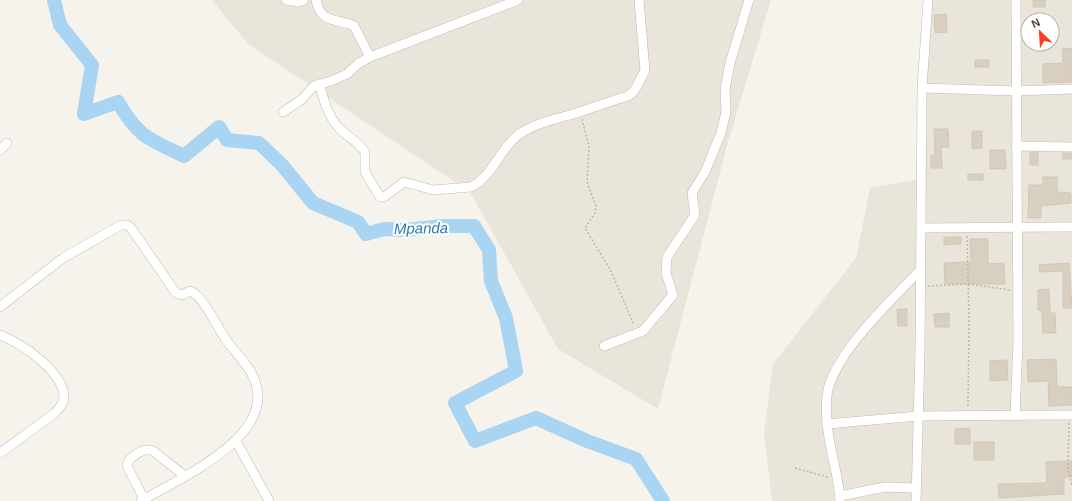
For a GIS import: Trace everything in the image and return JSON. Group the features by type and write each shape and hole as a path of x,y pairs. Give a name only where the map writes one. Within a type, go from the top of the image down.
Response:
{"street":[{"path":"286,0 298,2 304,0"},
{"path":"316,0 318,9 323,17 354,26 370,57"},
{"path":"284,112 301,100 314,86 347,74 359,63 370,57 518,0"},
{"path":"319,84 326,108 340,129 355,140 366,152 365,172 380,197 384,196 404,182 433,190 471,187 487,173 508,145 519,134 537,125 628,96 634,91 641,81 645,71 639,0"},
{"path":"604,346 639,334 650,325 673,295 666,273 667,257 695,215 692,193 704,172 721,134 726,112 725,89 730,62 749,0"},
{"path":"916,501 922,228 922,88 928,0"},
{"path":"1015,416 1018,341 1016,0"},
{"path":"922,88 1016,91 1072,89"},
{"path":"0,150 7,143"},
{"path":"1016,146 1072,147"},
{"path":"0,307 63,258 115,228 127,225 132,228 145,245 176,293 182,295 190,291 198,295 216,327 250,371 258,392 257,407 252,419 236,441 185,476 143,500 127,466 129,460 148,449 153,451 185,476"},
{"path":"922,228 1072,227"},
{"path":"916,488 885,487 840,499 827,424 826,403 829,385 833,375 850,349 874,320 921,269"},
{"path":"0,335 22,345 51,371 58,380 64,398 62,405 55,413 0,453"},
{"path":"827,424 918,416 1071,415"},
{"path":"236,441 269,501"}],"path":[{"path":"580,112 589,147 587,182 596,206 595,213 586,226 586,230 611,271 639,334"},
{"path":"967,228 968,416"},
{"path":"920,287 968,284 1018,291"},
{"path":"1071,415 1068,468 1072,486"},
{"path":"795,468 829,477 836,477"}],"shaded area":[{"path":"212,0 771,0 728,142 658,409 558,349 470,192 248,44"},
{"path":"925,0 1072,0 1072,501 772,501 764,434 773,364 856,258 870,188 920,179"}],"building":[{"path":"1033,0 1045,0 1045,7 1033,7"},
{"path":"946,14 947,32 935,33 934,15"},
{"path":"1072,48 1072,82 1043,83 1043,64 1063,63 1062,49"},
{"path":"975,60 989,60 989,67 975,67"},
{"path":"934,129 948,129 949,147 941,147 942,168 931,168 931,156 935,155"},
{"path":"972,131 982,131 982,148 972,149"},
{"path":"990,150 1005,150 1006,169 990,169"},
{"path":"1030,152 1038,152 1038,165 1030,165"},
{"path":"1063,153 1072,153 1072,159 1063,159"},
{"path":"968,174 983,174 983,180 968,180"},
{"path":"1043,177 1057,177 1057,192 1071,193 1071,203 1041,206 1041,218 1028,218 1029,185 1043,185"},
{"path":"944,237 961,237 961,244 944,245"},
{"path":"970,239 988,239 988,264 1004,263 1005,284 945,284 944,263 971,262"},
{"path":"1069,263 1072,308 1063,308 1063,271 1040,272 1039,265"},
{"path":"1049,289 1050,313 1055,313 1056,333 1043,333 1042,310 1038,310 1038,290"},
{"path":"897,309 907,309 907,326 898,326"},
{"path":"949,313 949,327 935,327 934,314"},
{"path":"1056,359 1057,387 1072,387 1072,405 1049,406 1048,381 1028,382 1027,360"},
{"path":"1007,360 1008,380 990,381 990,361"},
{"path":"970,428 970,444 955,444 955,429"},
{"path":"974,442 994,442 994,460 974,460"},
{"path":"1072,461 1072,477 1064,477 1064,494 999,498 998,484 1047,483 1046,462"}],"waterway":[{"name":"Mpanda","path":"54,0 60,25 92,65 84,114 118,102 132,123 145,136 184,156 219,127 227,140 259,143 282,165 313,203 358,222 366,234 384,229 405,230 443,226 474,226 489,250 491,281 506,318 516,371 455,403 475,441 536,418 587,441 636,459 663,501"}]}
